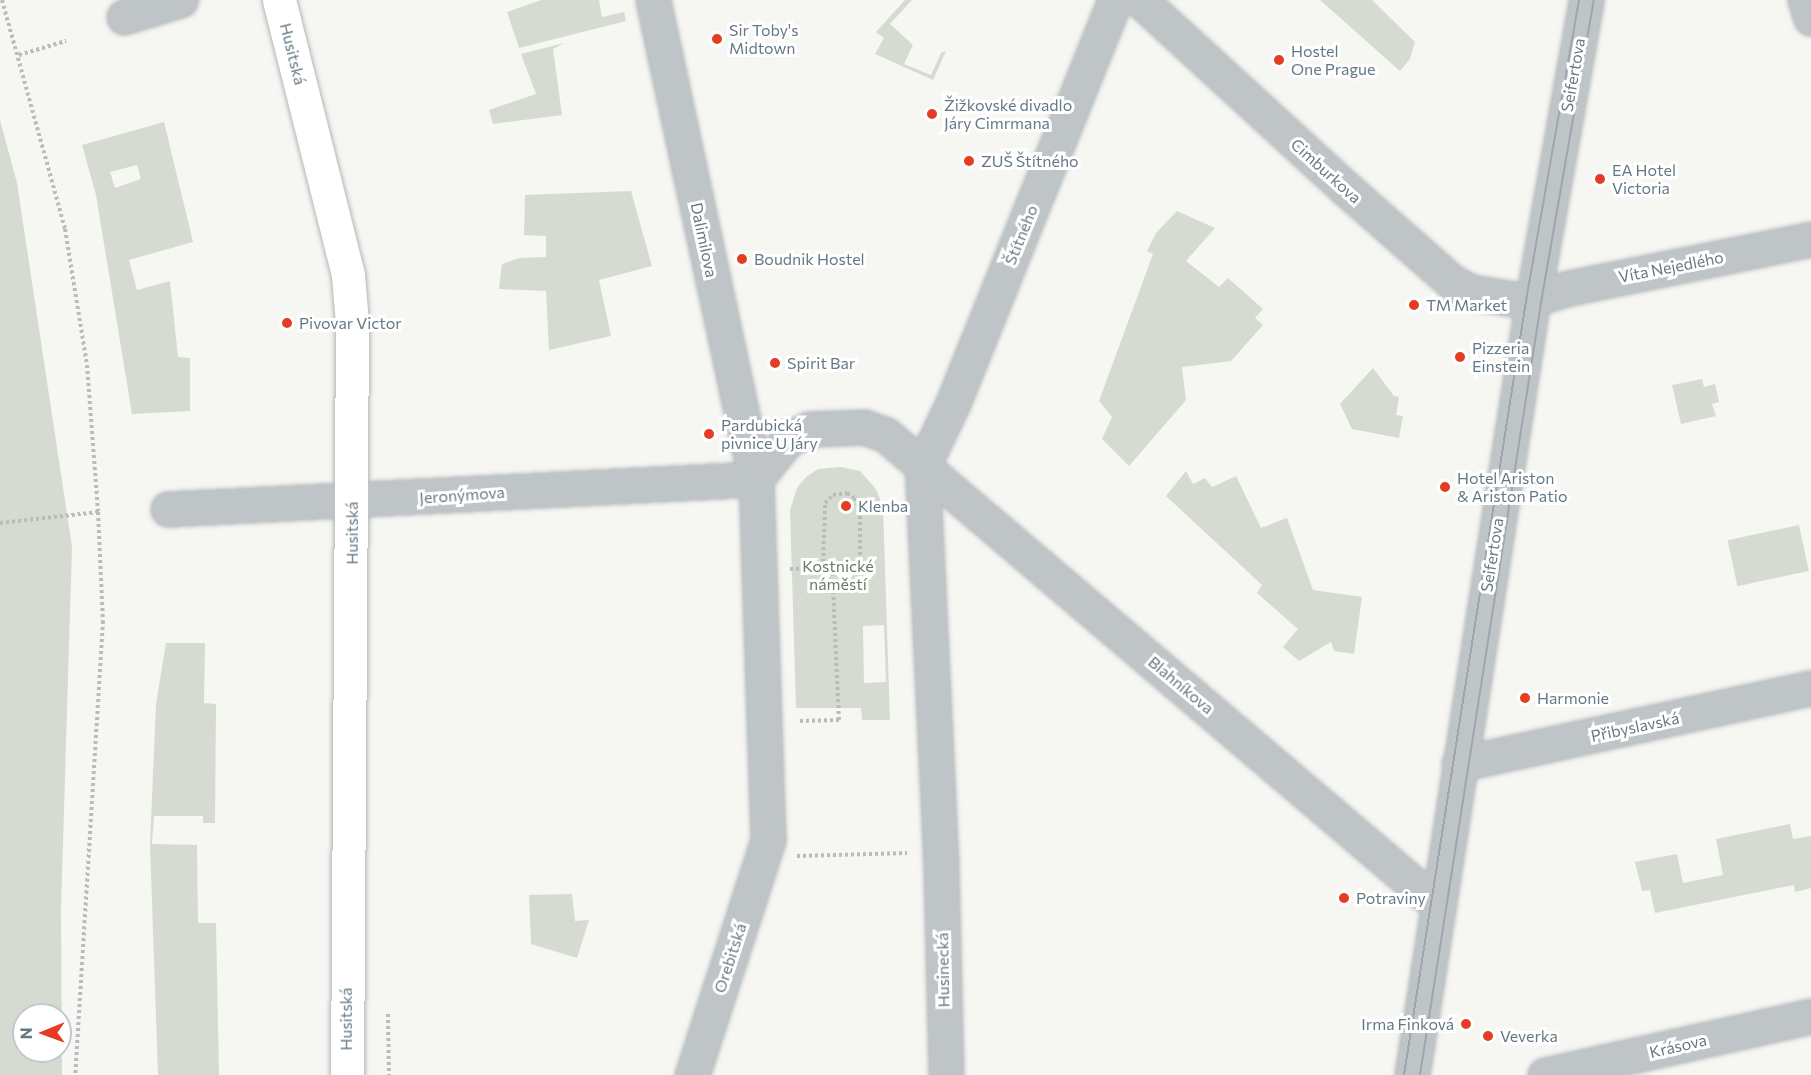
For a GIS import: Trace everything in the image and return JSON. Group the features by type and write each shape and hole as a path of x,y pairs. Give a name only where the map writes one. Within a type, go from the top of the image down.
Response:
{"main road":[{"name":"Husitská","path":"279,0 348,275 352,324 346,1075"}],"street":[{"path":"124,17 180,0"},
{"name":"Dalimilova","path":"653,0 756,479"},
{"name":"Štítného","path":"922,468 953,403 1115,0"},
{"name":"Cimburkova","path":"1140,0 1452,282 1489,296 1533,299"},
{"name":"Seifertova","path":"1412,1075 1533,299 1587,0"},
{"path":"1805,0 1811,18"},
{"name":"Víta Nejedlého","path":"1533,299 1569,288 1811,239"},
{"path":"768,840 756,479 788,439 809,429 835,427 864,427 886,435 922,468"},
{"name":"Husinecká","path":"922,468 941,864 946,1075"},
{"name":"Blahníkova","path":"922,468 1438,905"},
{"name":"Jeronýmova","path":"168,509 756,479"},
{"name":"Přibyslavská","path":"1459,764 1811,688"},
{"name":"Orebitská","path":"692,1075 768,840"},
{"name":"Krásova","path":"1545,1075 1811,1016"}],"path":[{"path":"2,0 19,55 65,229 87,365 98,513 103,621 75,1075"},
{"path":"19,55 66,41"},
{"path":"781,569 823,568 860,566 860,510 855,498 847,493 832,495 825,503 823,568"},
{"path":"0,523 98,513"},
{"path":"788,721 839,720 832,567"},
{"path":"768,840 792,856 900,853"},
{"path":"388,1014 389,1075"}],"green space":[{"path":"541,0 599,0 602,17 624,12 626,21 519,48 507,12"},
{"path":"905,0 912,0 890,24 913,45 904,64 931,75 941,53 946,51 933,80 875,54 884,38 876,32"},
{"path":"1320,0 1372,0 1415,42 1410,59 1400,71"},
{"path":"564,43 553,49 562,115 493,124 489,110 536,94 521,54"},
{"path":"0,120 17,183 72,547 61,908 62,1003 12,1003 12,1063 62,1063 62,1075 0,1075"},
{"path":"164,122 193,242 129,260 137,290 170,281 178,357 190,358 190,411 132,414 96,195 82,145","holes":["137,165 141,179 115,188 110,172"]},
{"path":"631,191 652,266 599,280 611,336 549,350 546,291 499,289 502,264 519,258 546,257 546,236 524,235 525,195"},
{"path":"1177,211 1215,228 1186,261 1219,287 1228,278 1263,309 1255,318 1263,325 1231,361 1182,367 1186,400 1129,466 1102,439 1112,417 1099,401 1153,254 1147,251 1156,233"},
{"path":"1373,368 1394,396 1399,397 1396,415 1403,416 1399,438 1352,429 1340,404"},
{"path":"1702,379 1704,387 1715,384 1719,402 1712,404 1716,416 1681,424 1672,385"},
{"name":"Kostnické náměstí","path":"841,467 860,471 876,489 883,507 890,720 862,720 861,708 796,708 790,510 797,488 806,477 818,469","holes":["884,625 886,682 864,683 863,626"]},
{"path":"1186,471 1193,484 1205,478 1212,487 1236,476 1261,528 1287,518 1313,590 1362,597 1354,654 1334,651 1331,642 1299,661 1283,647 1298,629 1257,593 1262,585 1166,496"},
{"path":"1799,525 1809,571 1737,586 1728,540"},
{"path":"166,643 205,643 204,703 216,704 215,823 203,823 203,816 154,816 152,844 197,845 198,923 216,923 219,1075 158,1075 150,844 156,704"},
{"path":"1790,824 1793,839 1811,836 1811,888 1795,892 1794,885 1655,913 1650,890 1642,891 1635,862 1677,854 1683,883 1723,875 1716,839"},
{"path":"572,894 575,921 589,920 577,958 531,944 529,895"}],"tram line":[{"path":"1404,1075 1526,301 1579,0"},
{"path":"1420,1075 1542,297 1594,0"}],"place":[{"name":"Sir Toby's Midtown","path":"717,39"},
{"name":"Hostel One Prague","path":"1279,60"},
{"name":"Žižkovské divadlo Járy Cimrmana","path":"932,114"},
{"name":"ZUŠ Štítného","path":"969,161"},
{"name":"EA Hotel Victoria","path":"1600,179"},
{"name":"Boudnik Hostel","path":"742,259"},
{"name":"TM Market","path":"1414,305"},
{"name":"Pivovar Victor","path":"287,323"},
{"name":"Pizzeria Einstein","path":"1460,357"},
{"name":"Spirit Bar","path":"775,363"},
{"name":"Pardubická pivnice U Járy","path":"709,434"},
{"name":"Hotel Ariston & Ariston Patio","path":"1445,487"},
{"name":"Klenba","path":"846,506"},
{"name":"Harmonie","path":"1525,698"},
{"name":"Potraviny","path":"1344,898"},
{"name":"Irma Finková","path":"1466,1024"},
{"name":"Veverka","path":"1488,1036"}]}
